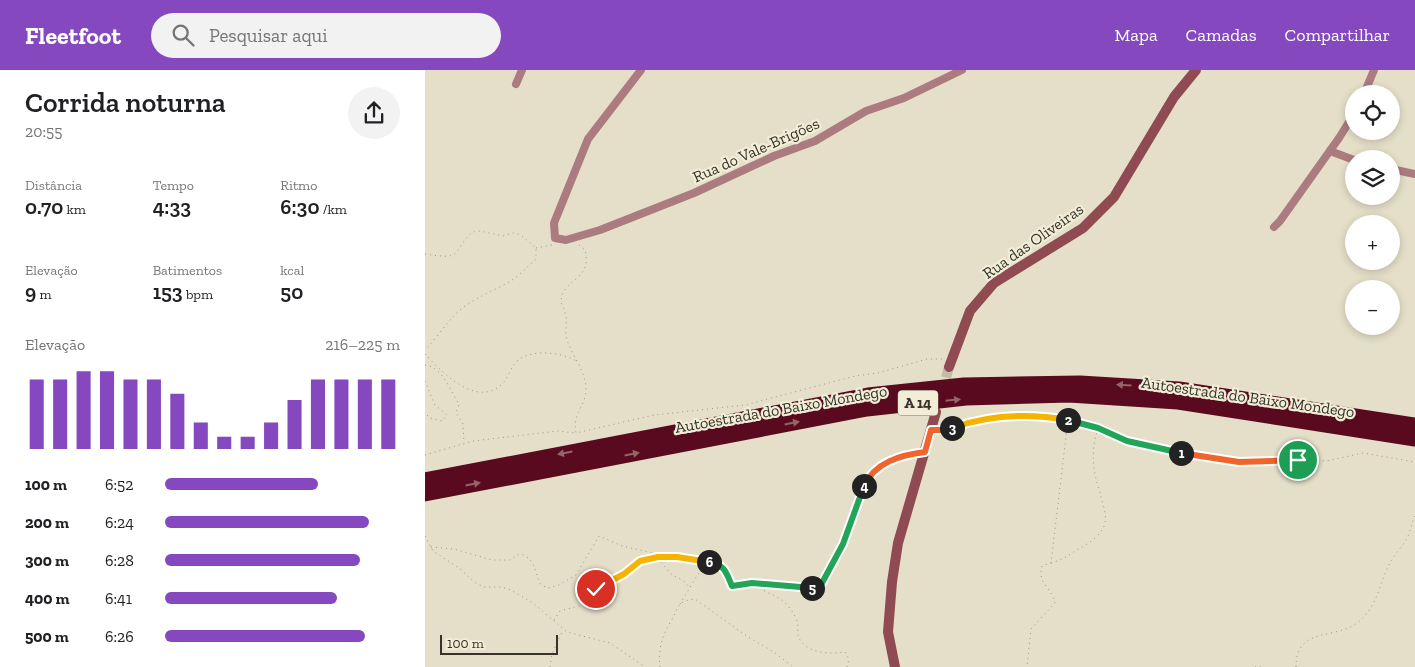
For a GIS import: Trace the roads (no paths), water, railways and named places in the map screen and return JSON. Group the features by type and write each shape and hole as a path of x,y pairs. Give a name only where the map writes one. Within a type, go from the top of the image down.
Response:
{"highway":[{"name":"Autoestrada do Baixo Mondego","path":"425,480 868,395 964,385 1080,383 1179,389 1415,426"},
{"name":"Autoestrada do Baixo Mondego","path":"425,494 867,409 966,398 1069,395 1178,402 1415,439"}],"street":[{"path":"516,84 522,70"},
{"name":"Rua do Vale-Brigões","path":"641,70 588,139 554,223 554,241 566,240 600,230 694,193 774,156 815,141 866,111 904,98 962,70"},
{"name":"Rua das Oliveiras","path":"950,363 970,311 994,283 1083,228 1114,197 1174,96 1196,70"},
{"path":"1368,85 1374,70"},
{"path":"1274,227 1345,128"},
{"path":"1330,151 1345,157"},
{"path":"1400,171 1415,174"},
{"path":"895,667 888,632 892,582 898,543 936,412"}],"tunnel":[{"path":"942,392 949,367"}]}
